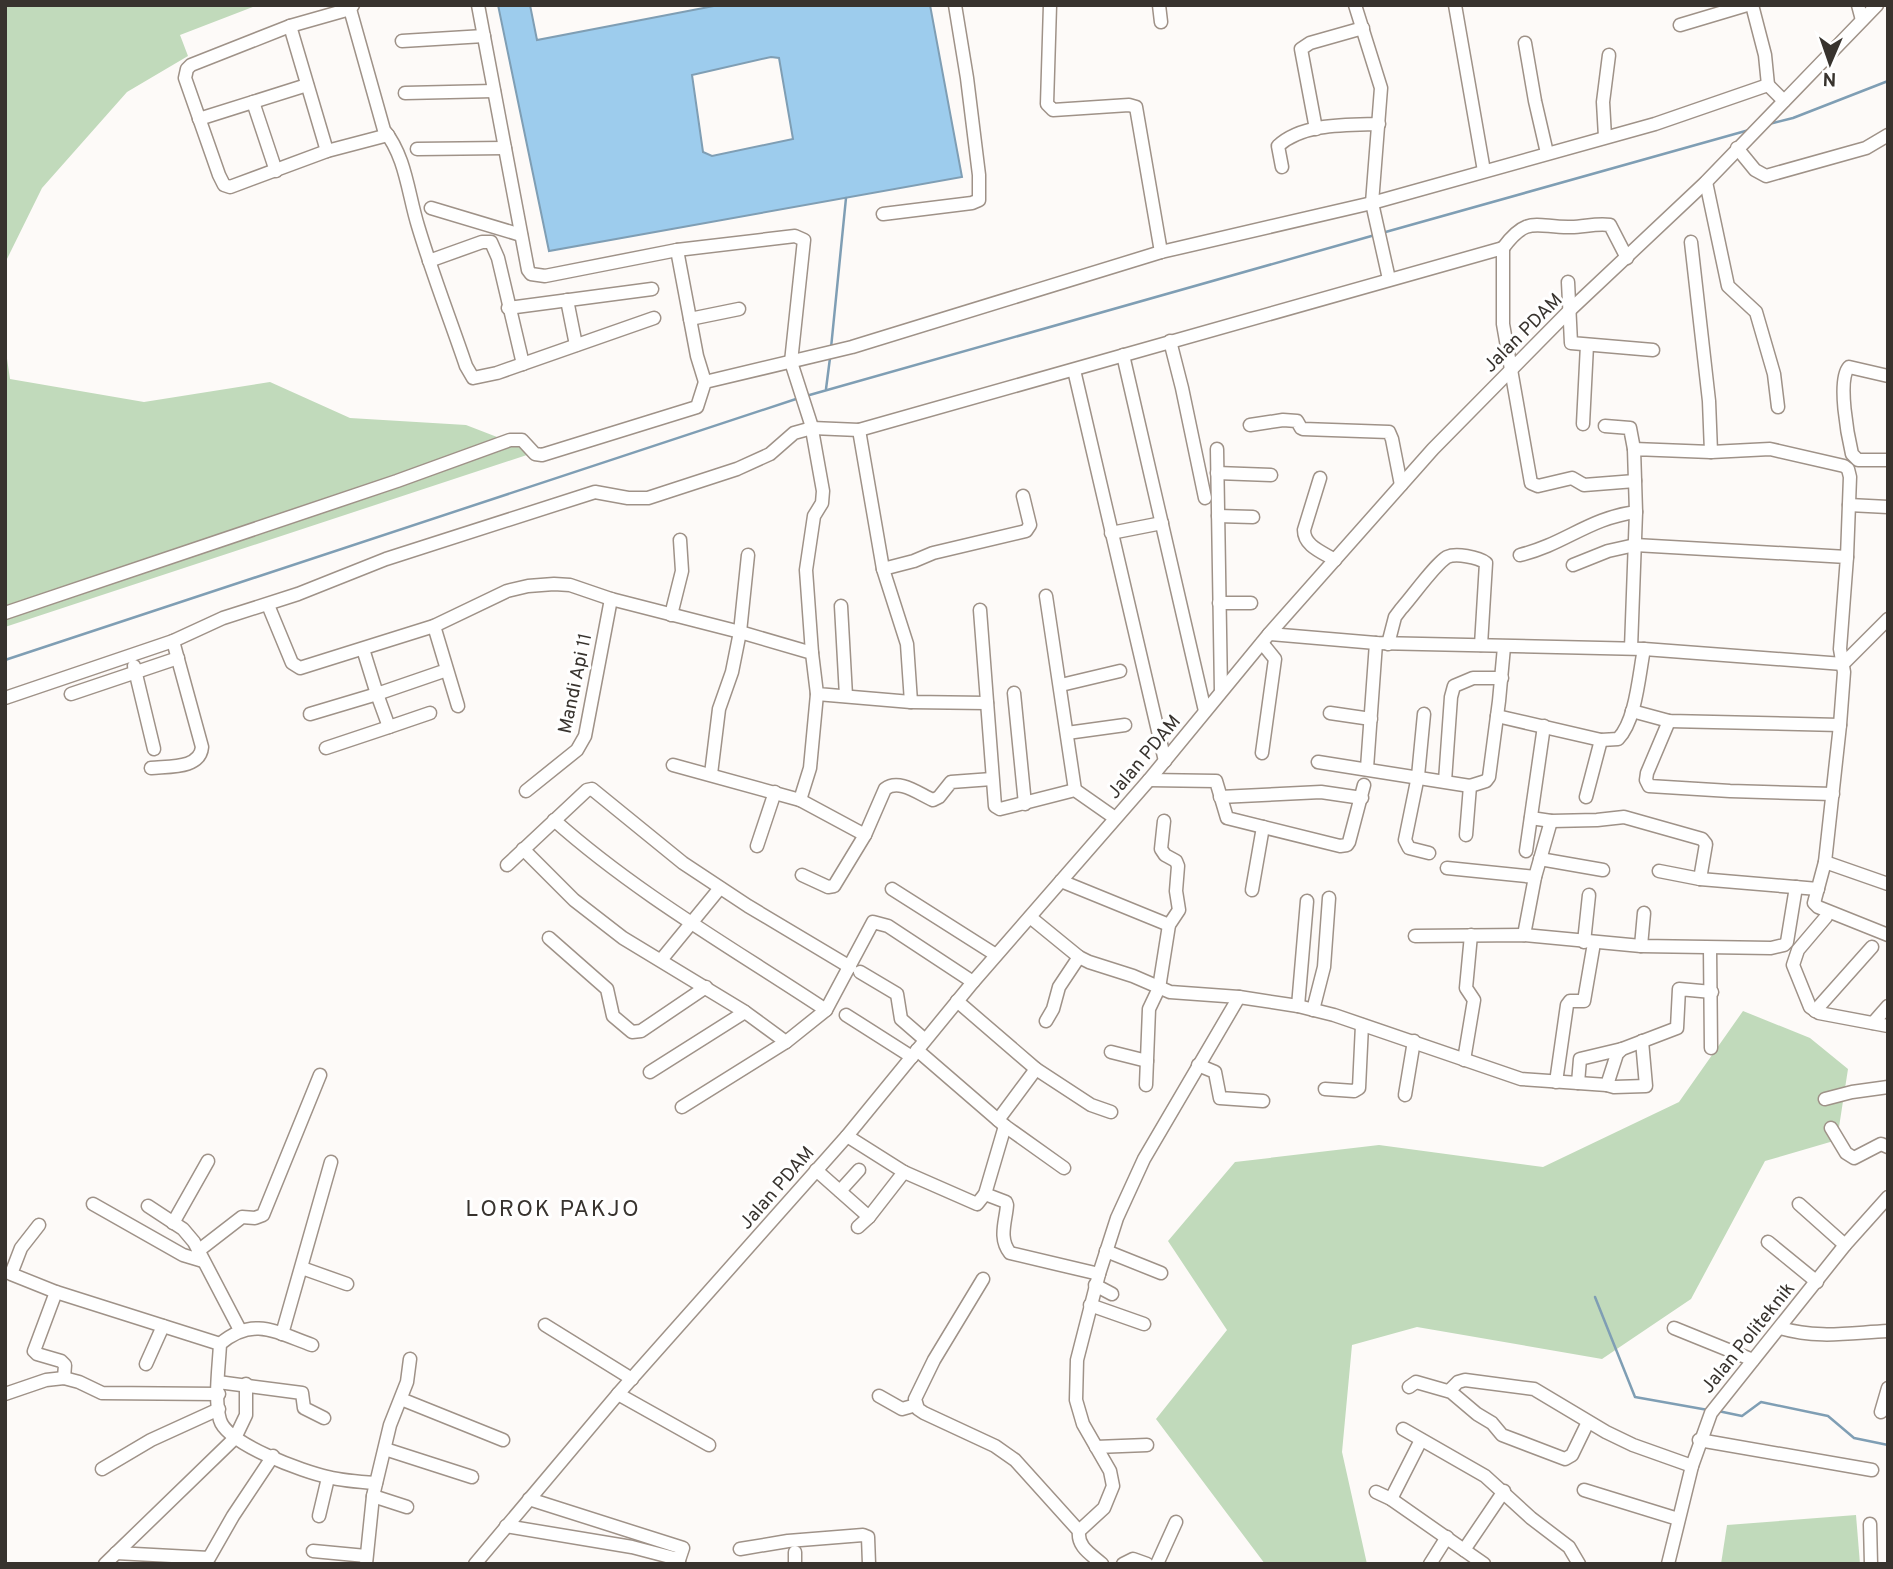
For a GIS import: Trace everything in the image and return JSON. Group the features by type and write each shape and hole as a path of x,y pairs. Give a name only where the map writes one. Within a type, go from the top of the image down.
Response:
{"street":[{"path":"478,5 521,235 531,274 538,276 677,250 794,236 804,240 793,367 811,426 823,491 822,503 814,516 806,570 817,694 810,768 800,800"},
{"path":"883,214 979,200 975,139 954,5"},
{"path":"1050,5 1047,104 1053,110 1129,105 1136,107 1161,252"},
{"path":"1158,5 1161,22"},
{"path":"1355,5 1381,88 1372,203 1389,279"},
{"path":"1455,5 1484,171"},
{"path":"1680,25 1750,5 1766,63 1768,85 1784,101"},
{"path":"1858,5 1863,20"},
{"name":"Jalan PDAM","path":"475,1564 618,1394 847,1136 973,982 1149,780 1266,638 1401,485 1570,311 1706,182 1877,5"},
{"path":"388,135 327,151 237,186 224,185 185,78 187,69 191,65 290,26 351,7 384,130 388,135 401,161 417,226 466,366 473,378 487,376 654,318"},
{"path":"290,26 327,151"},
{"path":"1316,129 1301,49 1310,43 1363,28"},
{"path":"402,41 484,36"},
{"path":"1525,43 1547,153"},
{"path":"1605,137 1603,102 1609,55"},
{"path":"199,119 307,85"},
{"path":"705,382 793,367 811,358 1161,252 1372,203 1655,124 1768,85"},
{"path":"405,93 494,91"},
{"path":"253,102 276,171"},
{"path":"1282,167 1278,148 1280,143 1299,134 1316,129 1379,124"},
{"path":"1741,144 1755,170 1766,176 1855,152 1888,135"},
{"path":"417,149 505,148"},
{"path":"1706,182 1727,282 1731,290 1756,312 1771,363 1778,407"},
{"path":"431,208 521,235"},
{"path":"1627,258 1610,225 1570,228 1545,224 1529,225 1512,236 1503,248 1503,324 1532,485 1573,478 1584,485 1635,481"},
{"path":"429,261 482,242 491,242 498,258 523,364"},
{"path":"1691,242 1709,401 1711,452"},
{"path":"5,698 173,641 223,618 264,606 386,559 595,492 637,499 648,498 712,478 770,454 789,436 811,426 859,430 1503,248"},
{"path":"5,613 359,494 510,440 522,440 535,454 542,455 697,407 705,382 677,250"},
{"path":"1568,282 1571,342 1575,345 1653,350"},
{"path":"508,308 652,289"},
{"path":"567,300 576,345"},
{"path":"690,319 739,309"},
{"path":"1170,341 1205,498"},
{"path":"1583,424 1587,345"},
{"path":"1123,355 1205,711"},
{"path":"1888,376 1849,367 1845,371 1843,385 1852,454 1862,460 1888,460"},
{"path":"1074,370 1165,761"},
{"path":"1250,425 1283,419 1297,421 1303,429 1389,432 1401,485"},
{"path":"1497,716 1601,740 1614,740 1621,736 1632,711 1637,648 1634,449 1630,428 1605,426"},
{"path":"859,430 883,569 907,644 911,702"},
{"path":"1217,449 1221,691"},
{"path":"1634,449 1711,452 1770,449 1836,463 1850,472 1840,649 1843,664 1840,725 1825,862 1814,900 1818,907 1888,935"},
{"path":"1217,474 1271,475"},
{"path":"1320,478 1304,538 1307,543 1335,560"},
{"path":"883,569 933,552 1026,531 1030,525 1023,496"},
{"path":"1849,505 1888,507"},
{"path":"1520,555 1557,543 1596,521 1616,514 1636,512"},
{"path":"1218,516 1253,517"},
{"path":"1111,533 1162,523"},
{"path":"671,615 682,571 680,540"},
{"path":"1573,565 1608,551 1635,545 1847,557"},
{"path":"711,774 719,709 732,672 740,632 748,555"},
{"path":"1367,768 1382,644 1401,609 1444,560 1454,555 1481,559 1486,563 1481,645"},
{"path":"264,606 296,667 434,626 507,591 554,584 570,585 611,599 812,653"},
{"path":"1046,596 1075,790 1115,818"},
{"name":"Mandi Api 11","path":"526,791 577,750 585,736 611,599"},
{"path":"1219,603 1251,603"},
{"path":"841,606 846,696"},
{"path":"980,610 992,779 997,808 1025,804 1075,790"},
{"path":"1262,753 1275,659 1266,638 1382,644 1637,648 1843,664 1888,619"},
{"path":"434,626 458,706"},
{"path":"151,768 194,762 201,754 202,747 173,641"},
{"path":"1318,762 1471,786 1482,783 1489,777 1504,647"},
{"path":"363,649 389,727"},
{"path":"133,655 154,749"},
{"path":"71,694 178,658"},
{"path":"1061,685 1120,670"},
{"path":"310,713 441,672"},
{"path":"1445,781 1454,686 1473,678 1502,678"},
{"path":"1014,693 1025,804"},
{"path":"817,694 911,702 987,703"},
{"path":"1632,711 1669,721 1840,725"},
{"path":"326,748 430,713"},
{"path":"1330,713 1371,719"},
{"path":"1424,713 1418,776 1405,843 1409,848 1429,853"},
{"path":"1669,721 1647,773 1649,786 1833,794"},
{"path":"1066,733 1125,724"},
{"path":"1526,851 1544,726"},
{"path":"1586,797 1601,740"},
{"path":"673,765 800,800 865,835"},
{"path":"802,875 828,887 834,886 865,835 889,785 900,785 933,800 939,797 951,782 992,779"},
{"path":"1149,780 1214,781 1218,785 1220,797 1227,818 1345,846 1349,842 1363,791 1220,797"},
{"path":"1466,835 1471,786"},
{"path":"507,865 587,790 592,789 683,863 720,888 897,994 901,1019 918,1049"},
{"path":"757,846 775,792"},
{"path":"1531,818 1551,821 1624,817 1702,839 1706,844 1700,879"},
{"path":"554,820 595,856 651,897 826,1010"},
{"path":"1146,1085 1149,1009 1159,988 1169,925 1179,910 1176,891 1178,866 1176,861 1162,852 1164,821"},
{"path":"1524,935 1535,877 1551,821"},
{"path":"1252,891 1263,827"},
{"path":"523,849 574,900 624,938 745,1012 786,1042"},
{"path":"1540,859 1603,870"},
{"path":"1825,862 1888,884"},
{"path":"1447,868 1535,877"},
{"path":"1659,871 1700,879 1818,889"},
{"path":"1061,881 1169,925"},
{"path":"1415,936 1524,935 1641,946 1771,948 1784,945 1791,929 1797,887"},
{"path":"662,960 720,888"},
{"path":"892,889 996,955"},
{"path":"1556,1082 1567,1005 1570,1001 1584,1001 1589,942 1589,895"},
{"path":"1313,1010 1324,967 1329,898"},
{"path":"1298,1006 1307,901"},
{"path":"1641,946 1644,913"},
{"path":"1030,917 1079,957 1170,992 1240,997 1298,1006 1414,1041 1521,1079 1614,1087 1646,1086 1642,1041"},
{"path":"1826,918 1798,950 1793,960 1794,971 1810,1007 1815,1011 1888,1026"},
{"path":"682,1107 786,1042 826,1010 855,969 873,922 888,926 973,982"},
{"path":"1464,1060 1474,1000 1466,988 1471,935"},
{"path":"548,938 607,989 613,1016 632,1032 640,1031 706,987"},
{"path":"1815,1011 1872,947"},
{"path":"1710,948 1711,1048"},
{"path":"1046,1021 1053,1009 1059,987 1079,957"},
{"path":"1578,1083 1579,1062 1582,1058 1622,1049 1677,1028 1679,989 1712,992"},
{"path":"1079,1531 1104,1508 1113,1486 1110,1471 1083,1424 1076,1400 1077,1360 1097,1279 1132,1184 1198,1065 1240,997"},
{"path":"957,1001 1036,1069 1091,1105 1111,1112"},
{"path":"1872,1023 1888,1006"},
{"path":"650,1072 745,1012"},
{"path":"846,1015 918,1049 1001,1123 1064,1168"},
{"path":"1325,1089 1354,1091 1359,1088 1362,1025"},
{"path":"1405,1096 1414,1041"},
{"path":"1607,1086 1617,1054 1622,1049"},
{"path":"1111,1052 1147,1061"},
{"path":"1198,1065 1214,1072 1220,1098 1263,1101"},
{"path":"847,1136 904,1172 977,1204 985,1194 1001,1123 1036,1069"},
{"path":"93,1204 183,1255 201,1256 242,1217 255,1219 262,1215 320,1074"},
{"path":"1825,1099 1859,1090 1888,1087"},
{"path":"1831,1128 1850,1157 1854,1158 1881,1144 1888,1147"},
{"path":"173,1223 208,1161"},
{"path":"282,1334 331,1162"},
{"path":"816,1170 870,1217"},
{"path":"840,1191 859,1170"},
{"path":"858,1227 870,1217 904,1172"},
{"path":"985,1194 1006,1202 1003,1235 1005,1246 1010,1253 1097,1279 1112,1294"},
{"name":"Jalan Politeknik","path":"1668,1564 1699,1440 1712,1411 1845,1245 1888,1197"},
{"path":"1800,1204 1845,1245"},
{"path":"148,1206 183,1229 201,1256 240,1330"},
{"path":"39,1225 21,1248 11,1274 56,1292 220,1345"},
{"path":"1768,1242 1817,1282"},
{"path":"1106,1251 1161,1273"},
{"path":"302,1268 347,1284"},
{"path":"983,1279 934,1360 915,1399 916,1405 924,1413 995,1446 1015,1460 1079,1531 1079,1542 1083,1547 1102,1564"},
{"path":"56,1292 34,1351 61,1361 65,1365 64,1378"},
{"path":"1090,1305 1144,1324"},
{"path":"545,1325 632,1379"},
{"path":"146,1364 163,1326"},
{"path":"220,1345 240,1330 264,1328 312,1345"},
{"path":"1674,1328 1753,1360"},
{"path":"1780,1328 1807,1335 1826,1336 1888,1331"},
{"path":"220,1345 220,1421 235,1438 309,1472 374,1489 407,1507"},
{"path":"313,1551 366,1560 374,1489 390,1425 407,1382 410,1359"},
{"path":"5,1394 64,1378 102,1393 218,1388 246,1384 302,1393 304,1408 324,1418"},
{"path":"1449,1391 1458,1382 1465,1380 1534,1389 1588,1422 1633,1445 1692,1466"},
{"path":"1409,1387 1416,1382 1423,1382 1449,1391 1492,1423 1502,1435 1565,1459 1572,1455 1588,1422"},
{"path":"105,1564 235,1438 246,1415 246,1384"},
{"path":"1881,1412 1888,1388"},
{"path":"618,1394 709,1445"},
{"path":"879,1396 902,1409 916,1405"},
{"path":"401,1399 503,1440"},
{"path":"102,1469 151,1440 219,1409"},
{"path":"1403,1429 1485,1476 1531,1518 1569,1547 1580,1564"},
{"path":"1391,1499 1421,1440"},
{"path":"1699,1440 1872,1470"},
{"path":"1096,1447 1147,1445"},
{"path":"385,1449 472,1477"},
{"path":"116,1553 209,1558 272,1457"},
{"path":"319,1516 328,1478"},
{"path":"1584,1490 1678,1520"},
{"path":"1464,1550 1504,1491"},
{"path":"1376,1492 1391,1499 1484,1564"},
{"path":"506,1526 632,1547 678,1562 683,1548 529,1499"},
{"path":"1157,1564 1176,1522"},
{"path":"1870,1524 1871,1564"},
{"path":"740,1549 788,1541 863,1535 868,1536 869,1564"},
{"path":"1430,1564 1447,1537"},
{"path":"1123,1564 1133,1559 1147,1564"}],"green space":[{"path":"5,5 258,5 180,35 188,56 127,92 42,188 5,263"},
{"path":"5,345 10,379 144,402 270,382 350,418 466,425 536,452 5,627"},
{"path":"1743,1011 1810,1038 1848,1069 1837,1140 1765,1161 1691,1299 1602,1359 1417,1327 1352,1345 1342,1452 1367,1564 1265,1564 1156,1419 1227,1330 1168,1241 1235,1162 1379,1145 1543,1167 1679,1102"},
{"path":"1856,1515 1860,1564 1721,1564 1727,1525"}],"water":[{"path":"498,5 530,5 537,40 719,5 930,5 962,177 549,251","holes":["771,57 779,58 793,139 712,156 703,152 692,75"]}],"waterway":[{"path":"1769,124 1793,118 1888,81"},
{"path":"1382,233 1749,130"},
{"path":"831,348 846,198"},
{"path":"806,396 1375,235"},
{"path":"826,389 830,358"},
{"path":"5,660 799,398"},
{"path":"1595,1297 1635,1397 1708,1410"},
{"path":"1718,1411 1742,1416 1761,1402 1828,1416 1854,1438 1888,1445"}],"district":[{"name":"LOROK PAKJO","path":"553,1208"}]}
